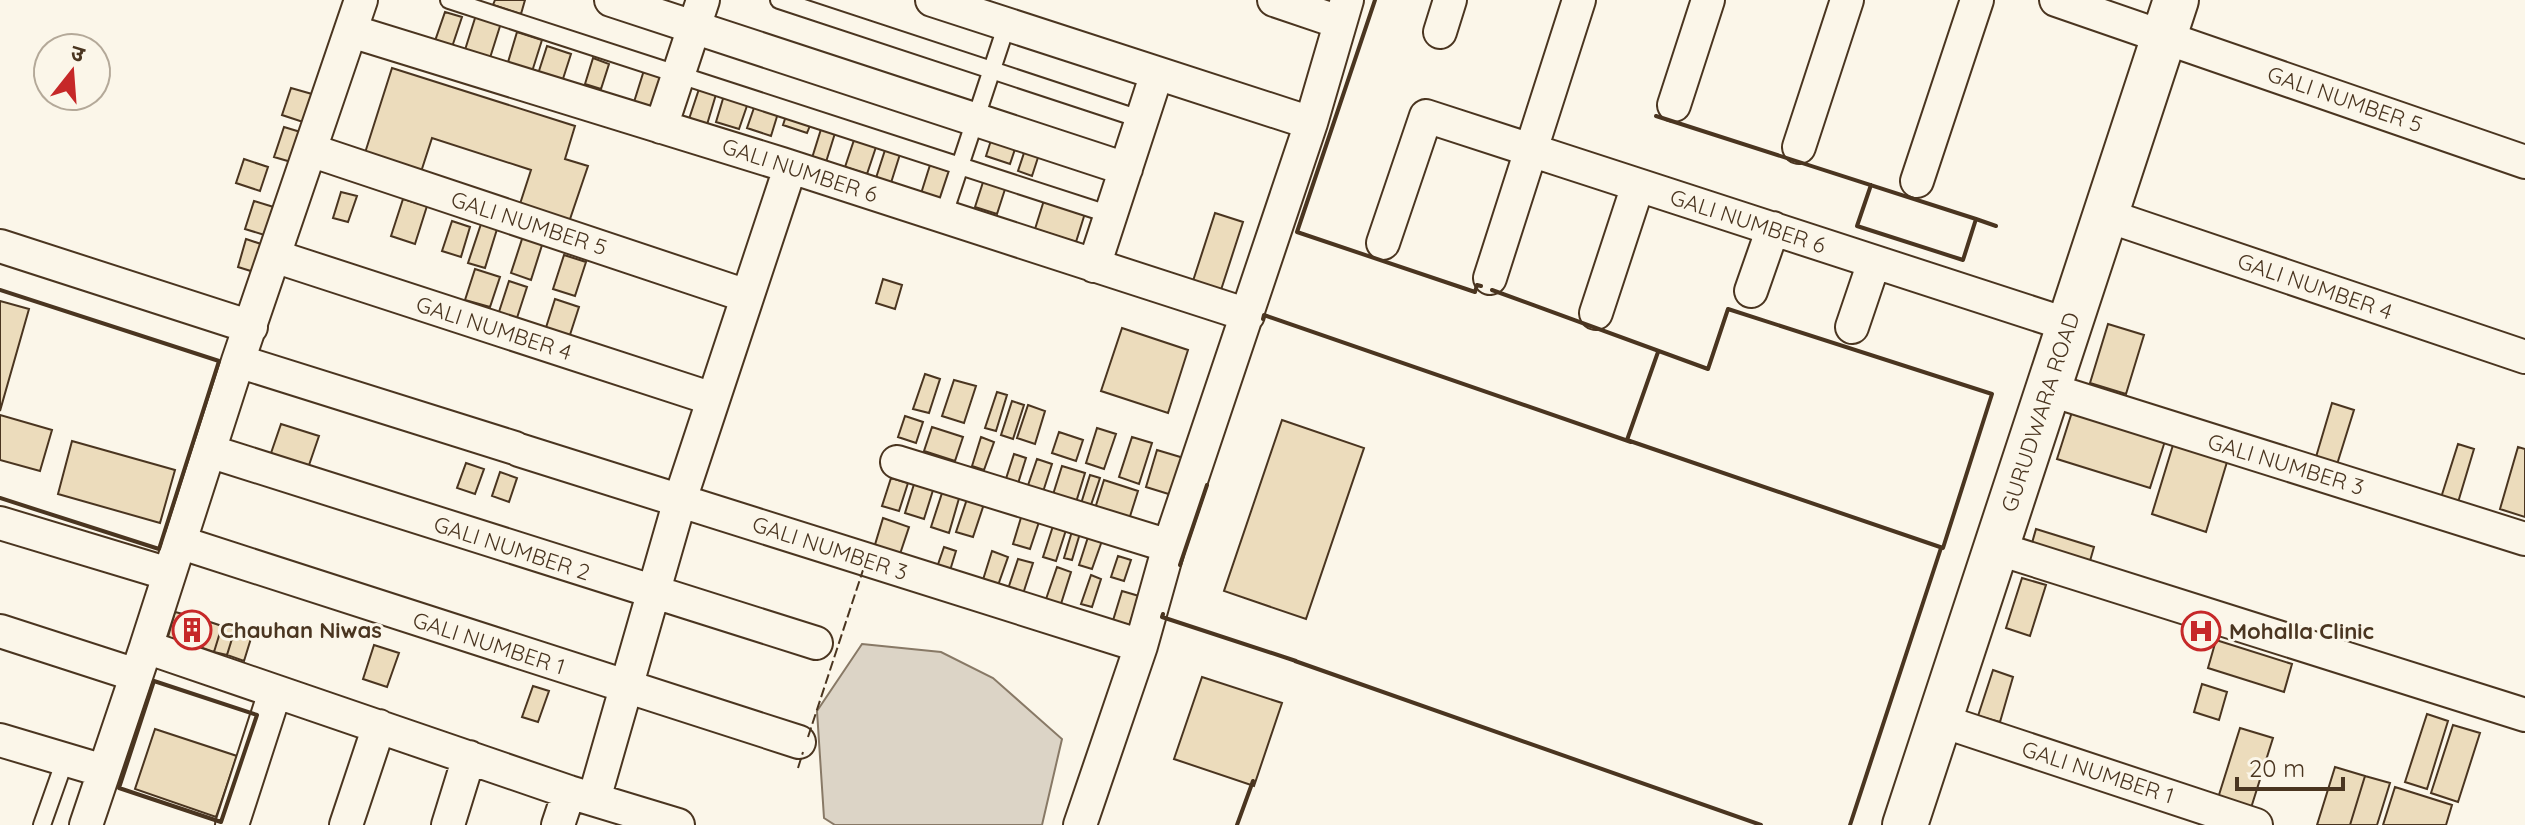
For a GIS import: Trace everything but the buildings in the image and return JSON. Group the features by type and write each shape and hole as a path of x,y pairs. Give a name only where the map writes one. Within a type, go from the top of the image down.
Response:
{"street":[{"path":"611,0 698,14 976,119 1126,169"},
{"path":"932,0 1311,123"},
{"path":"1080,825 1141,646 1169,546 1311,123 1343,11 1274,0"},
{"path":"1440,32 1450,0"},
{"path":"1490,278 1579,0"},
{"path":"1674,105 1708,0"},
{"path":"1799,147 1847,0"},
{"path":"1917,181 1977,0"},
{"name":"GALI NUMBER 5","path":"2056,0 2171,18 2525,162"},
{"path":"86,825 310,150 351,10"},
{"name":"GALI NUMBER 6","path":"351,10 661,127 1248,315"},
{"path":"661,127 698,14"},
{"name":"GURUDWARA ROAD","path":"1905,825 2171,18"},
{"path":"1094,266 1157,73"},
{"name":"GALI NUMBER 6","path":"1383,243 1426,116 2069,325"},
{"name":"GALI NUMBER 5","path":"310,150 747,296"},
{"path":"558,825 581,796 626,687 680,500 785,183"},
{"path":"1596,313 1638,185"},
{"name":"GALI NUMBER 4","path":"2105,215 2525,357"},
{"path":"1751,291 1773,228"},
{"path":"0,246 251,327"},
{"name":"GALI NUMBER 4","path":"274,256 713,399"},
{"path":"1852,327 1874,262"},
{"name":"GALI NUMBER 3","path":"238,361 1141,646"},
{"name":"GALI NUMBER 3","path":"2048,389 2525,539"},
{"name":"GALI NUMBER 2","path":"209,451 816,643"},
{"path":"897,462 1169,546"},
{"path":"0,523 169,574"},
{"name":"GALI NUMBER 1","path":"179,542 799,742"},
{"path":"1996,548 2525,715"},
{"path":"0,631 275,692 643,820 678,825"},
{"path":"232,825 275,692"},
{"name":"GALI NUMBER 1","path":"1939,720 2256,825"},
{"path":"346,825 379,726"},
{"path":"0,740 104,771"},
{"path":"448,825 469,757"}],"lane":[{"path":"449,0 1111,215"},
{"path":"779,0 1143,120"},
{"path":"943,217 1007,24"},
{"path":"42,825 65,760"}],"shaded area":[{"path":"862,644 941,652 993,678 1062,739 1042,825 835,825 824,818 817,711"}],"fence":[{"path":"808,737 863,570"},
{"path":"798,768 803,752"}],"wall":[{"path":"1375,0 1297,232 1475,292 1477,285 1481,286"},
{"path":"1656,116 1976,219 1963,260 1857,226 1871,185"},
{"path":"1976,219 1996,226"},
{"path":"0,290 219,361 159,549 0,498"},
{"path":"1492,290 1708,369 1728,309 1992,394 1943,548 1627,440 1658,352"},
{"path":"1263,319 1264,315 1631,442"},
{"path":"1180,565 1207,485"},
{"path":"1850,825 1941,548"},
{"path":"1163,614 1162,617 1296,661"},
{"path":"1295,661 1761,825"},
{"path":"154,681 257,715 221,822 119,788 154,681"},
{"path":"1237,825 1253,781"}],"place":[{"name":"Chauhan Niwas","path":"192,630"},
{"name":"Mohalla Clinic","path":"2201,631"}]}
